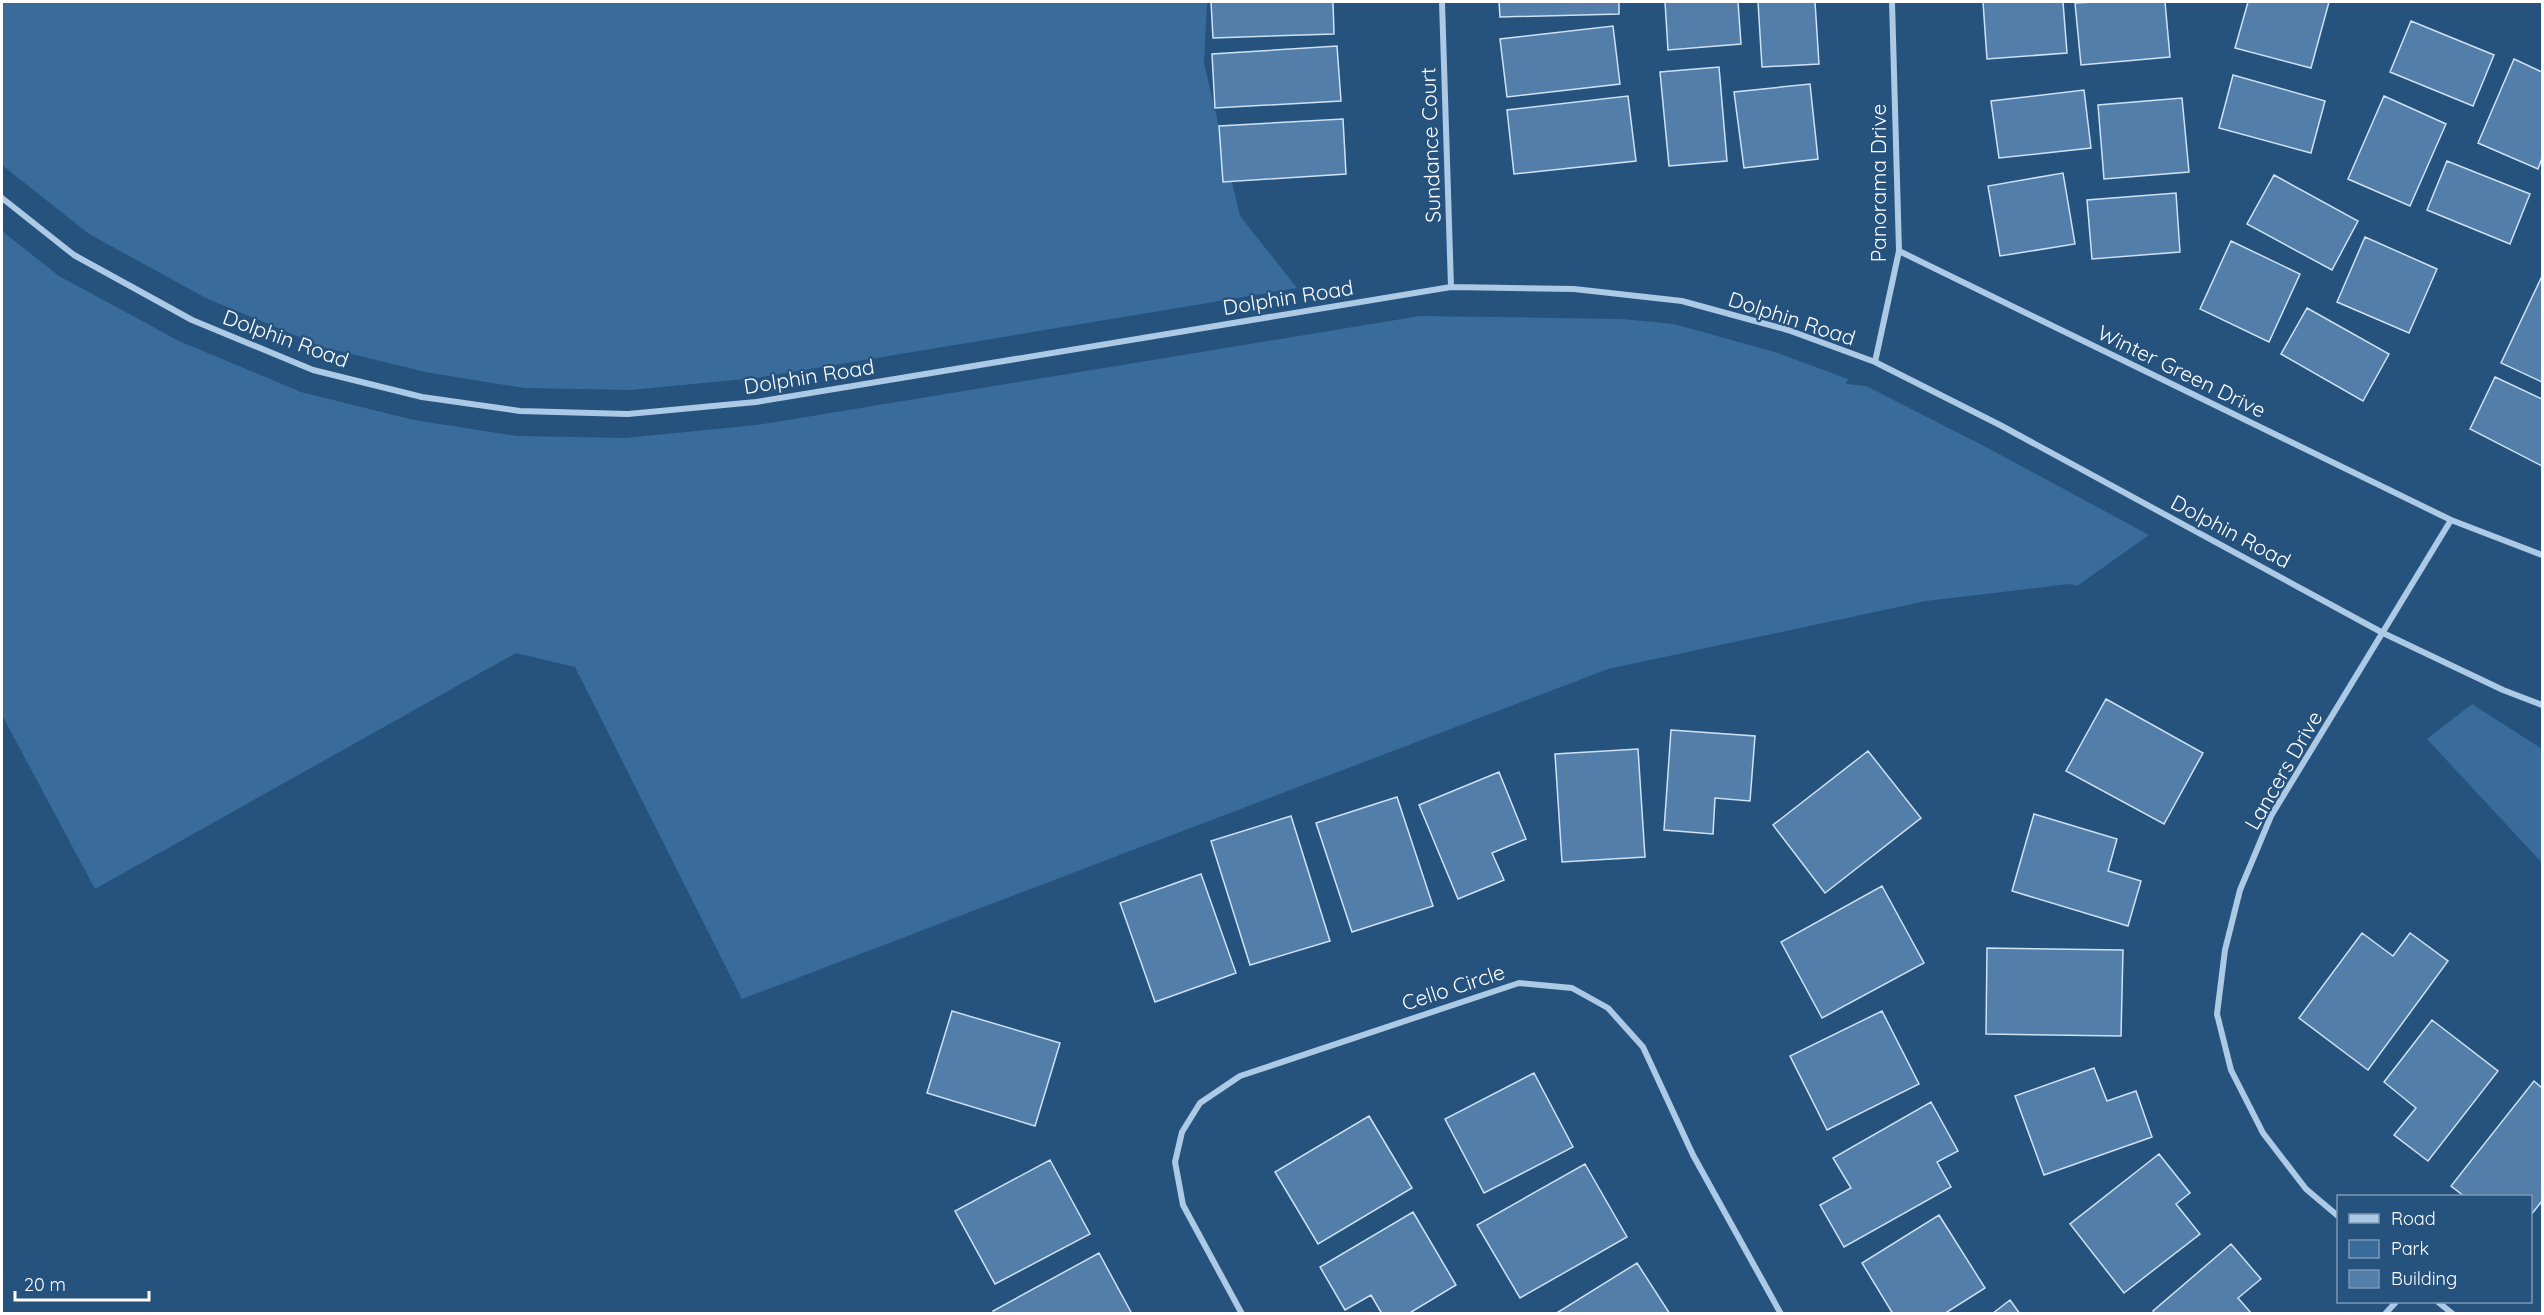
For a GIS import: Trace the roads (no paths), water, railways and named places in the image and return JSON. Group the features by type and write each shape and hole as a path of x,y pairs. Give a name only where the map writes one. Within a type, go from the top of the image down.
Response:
{"street":[{"name":"Sundance Court","path":"1442,2 1451,287"},
{"name":"Panorama Drive","path":"1875,362 1899,251 1892,2"},
{"name":"Dolphin Road","path":"2,198 74,255 203,325 313,370 422,397 520,411 628,414 756,402 1451,287 1574,289 1682,301 1788,330 1875,362 2000,425 2383,633 2503,690 2542,705"},
{"name":"Winter Green Drive","path":"1899,251 2451,520 2542,555"},
{"path":"2383,633 2451,520"},
{"name":"Lancers Drive","path":"2337,1215 2306,1188 2263,1133 2231,1070 2217,1014 2225,950 2240,890 2271,816 2383,633"},
{"name":"Cello Circle","path":"1242,1314 1183,1205 1175,1162 1182,1132 1200,1103 1240,1076 1519,983 1572,988 1608,1008 1643,1047 1694,1155 1781,1314"},
{"path":"2439,1303 2453,1314"}]}
